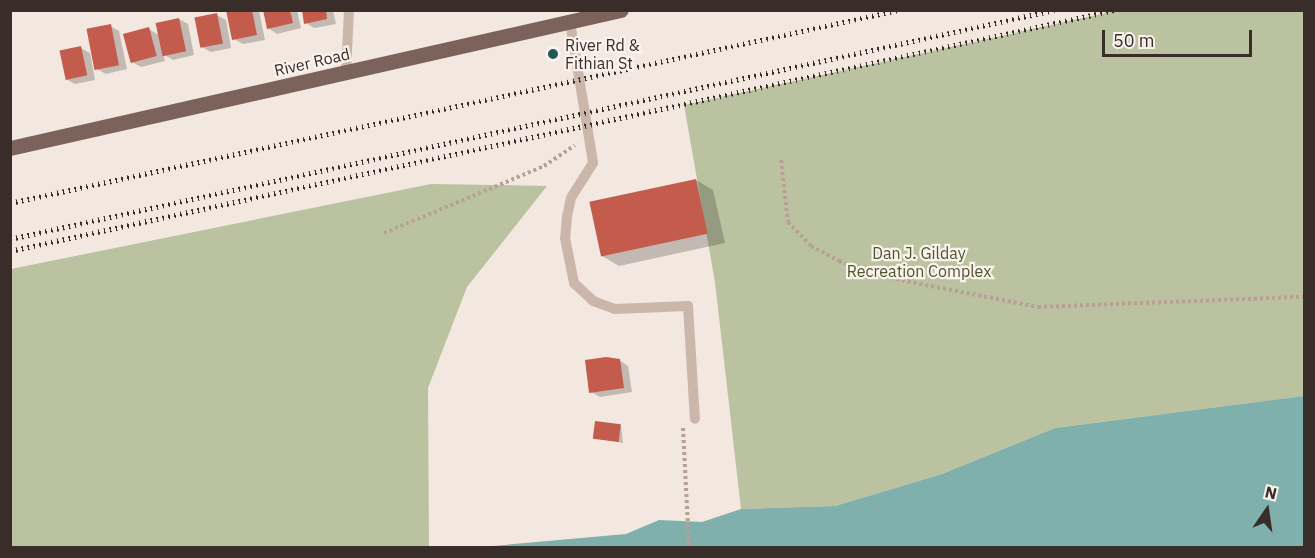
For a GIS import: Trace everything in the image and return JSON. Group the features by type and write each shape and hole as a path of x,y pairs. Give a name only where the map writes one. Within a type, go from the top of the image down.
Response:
{"main road":[{"name":"River Road","path":"10,148 621,10"}],"lane":[{"path":"346,73 349,10"},
{"path":"570,22 593,164 571,198 565,238 574,283 593,301 615,309 688,306 695,419"}],"path":[{"path":"384,233 544,166 573,147 586,126"},
{"path":"781,160 788,222 811,246 839,261 910,284 1038,307 1305,297"},
{"path":"682,426 689,545"}],"green space":[{"name":"Dan J. Gilday Recreation Complex","path":"1115,11 1304,11 1304,396 1055,428 942,474 835,506 741,509 715,282 684,105"},
{"path":"431,184 547,186 467,287 428,388 429,547 11,547 11,269"}],"water":[{"path":"1304,396 1304,547 481,547 626,534 659,520 702,522 741,509 835,506 942,474 1055,428"}],"building":[{"path":"226,10 252,10 257,35 232,40"},
{"path":"263,10 290,10 293,23 267,29"},
{"path":"302,10 326,10 327,19 304,24"},
{"path":"217,13 223,43 200,48 194,17"},
{"path":"179,18 186,51 163,56 156,23"},
{"path":"111,24 119,65 94,70 86,29"},
{"path":"149,27 157,56 131,63 123,34"},
{"path":"81,46 87,75 66,80 59,51"},
{"path":"696,179 708,234 601,256 589,202"},
{"path":"606,357 620,359 624,388 589,393 585,360"},
{"path":"595,421 621,424 619,442 593,439"}],"railway":[{"path":"10,203 899,10"},
{"path":"10,239 1054,10"},
{"path":"10,251 1115,10"}],"place":[{"name":"River Rd & Fithian St","path":"553,54"}]}
